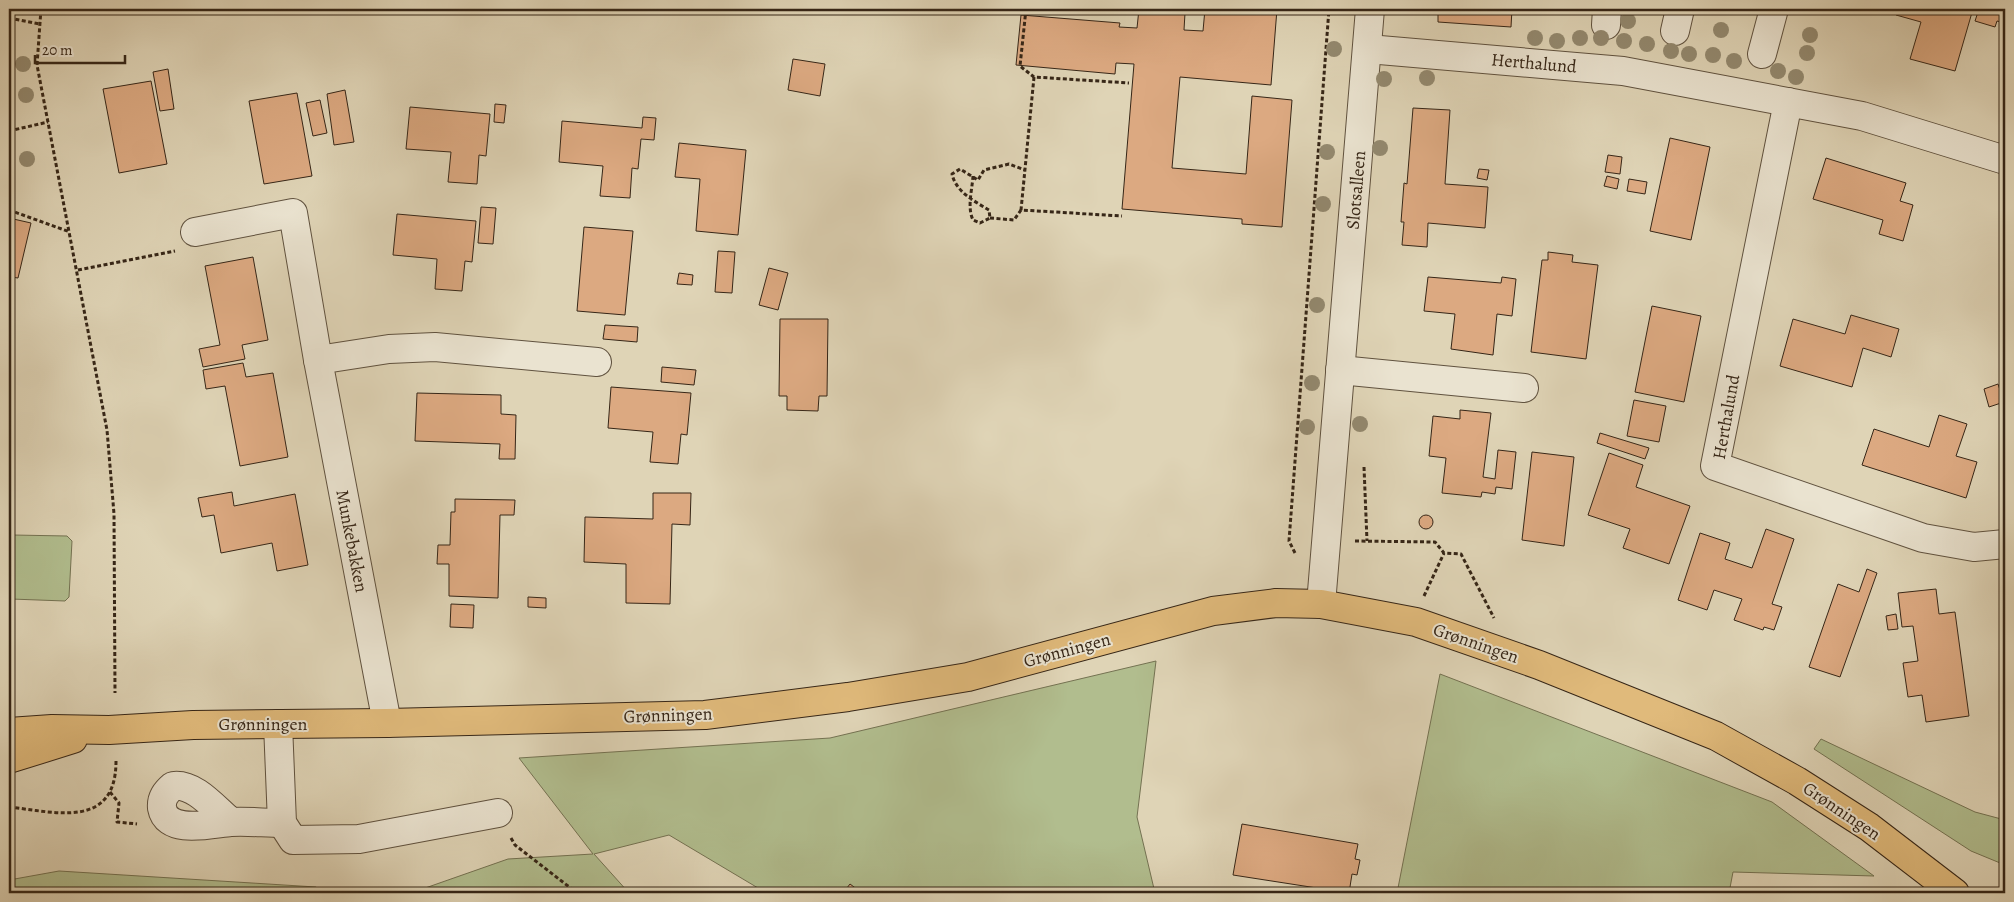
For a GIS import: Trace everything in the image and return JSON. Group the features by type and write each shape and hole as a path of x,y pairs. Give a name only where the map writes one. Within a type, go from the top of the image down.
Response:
{"main road":[{"name":"Grønningen","path":"9,732 52,729 109,730 193,725 387,723 705,715 838,698 968,677 1213,611 1276,603 1321,604 1412,622 1490,648 1716,736 1798,782 1869,827 1955,893"},
{"path":"9,742 52,729"},
{"name":"Grønningen","path":"9,759 56,743 109,730"}],"street":[{"name":"Slotsalleen","path":"1321,604 1370,9"},
{"path":"1762,54 1774,9"},
{"name":"Herthalund","path":"1368,49 1623,70 1862,116 2005,160"},
{"name":"Herthalund","path":"1788,102 1715,466 1923,538 1974,547 2005,544"},
{"name":"Munkebakken","path":"195,232 293,213 318,360 387,723"},
{"path":"318,360 389,349 435,346 597,362"},
{"path":"1340,370 1524,388"},
{"path":"278,724 282,823 293,840 359,839 498,813"},
{"path":"231,822 282,823"}],"path":[{"path":"41,9 37,65 78,270 108,439 114,514 115,693"},
{"path":"1026,9 1020,66 1034,77 1129,83"},
{"path":"1297,557 1290,541 1329,9"},
{"path":"9,18 40,24"},
{"path":"972,176 969,212 973,220 980,223 990,218 1014,220 1021,210 1034,77"},
{"path":"9,131 48,122"},
{"path":"990,218 989,210 954,184 952,174 960,169 978,180 984,170 1009,164 1025,170"},
{"path":"9,210 70,232"},
{"path":"1021,210 1122,216"},
{"path":"78,270 180,250 195,232"},
{"path":"1290,541 1435,542 1444,553 1461,554 1494,616 1490,648"},
{"path":"1412,622 1444,553"},
{"path":"9,807 70,813 88,812 101,803 110,792 116,775 116,761"},
{"path":"110,792 119,803 117,822 133,823"},
{"path":"498,813 515,845 577,893"}],"green space":[{"path":"13,535 67,536 72,541 69,597 65,601 11,599 9,597 9,539"},
{"path":"1156,661 1137,817 1155,893 846,893 842,889 758,888 669,835 594,854 629,893 411,893 508,859 593,854 519,758 830,738"},
{"path":"1440,674 1772,802 1874,876 1733,872 1729,893 1397,893"},
{"path":"1821,739 1975,812 2005,820 2005,865 1971,851 1814,749"},
{"path":"59,871 316,887 323,893 9,893 9,880"}],"building":[{"path":"1139,9 1185,13 1184,30 1203,31 1205,9 1277,9 1271,85 1180,77 1172,168 1246,174 1252,96 1292,100 1282,227 1242,224 1242,219 1122,209 1134,64 1116,63 1115,74 1016,65 1021,15 1120,23 1119,27 1137,28"},
{"path":"1438,9 1512,9 1511,27 1438,22"},
{"path":"1898,9 1973,9 1955,71 1910,59 1921,22 1896,15"},
{"path":"1979,9 2005,9 2004,23 1997,21 1995,27 1975,21"},
{"path":"793,59 825,64 820,96 788,90"},
{"path":"168,69 174,109 160,111 153,72"},
{"path":"151,81 167,164 119,173 103,89"},
{"path":"345,90 354,142 334,145 327,94"},
{"path":"297,93 312,176 264,184 249,101"},
{"path":"320,100 327,133 313,136 306,103"},
{"path":"495,104 506,105 504,123 494,122"},
{"path":"410,107 490,114 486,156 479,155 477,184 448,182 451,152 406,149"},
{"path":"1413,108 1450,110 1445,184 1488,187 1485,228 1428,223 1427,247 1402,245 1404,222 1401,222 1404,183 1407,184"},
{"path":"643,117 656,118 654,140 641,139 638,169 632,168 630,198 600,196 603,166 559,162 562,121 642,128"},
{"path":"1670,138 1710,147 1691,240 1650,231"},
{"path":"679,143 746,150 738,235 696,231 700,179 675,177"},
{"path":"1608,155 1622,157 1620,174 1605,172"},
{"path":"1826,158 1906,183 1900,201 1913,205 1903,241 1879,234 1883,220 1813,199"},
{"path":"1479,169 1489,170 1487,180 1477,178"},
{"path":"1607,176 1619,179 1617,189 1604,186"},
{"path":"1629,179 1647,182 1645,194 1627,191"},
{"path":"481,207 496,208 493,244 478,243"},
{"path":"397,214 476,221 472,262 465,261 462,291 435,289 437,259 393,255"},
{"path":"9,218 31,223 18,278 11,277 9,289"},
{"path":"584,227 633,231 625,315 577,311"},
{"path":"718,251 735,252 732,293 715,292"},
{"path":"1548,252 1573,255 1572,262 1598,265 1586,359 1531,352 1542,260 1548,260"},
{"path":"253,257 268,340 242,345 245,359 203,367 199,349 220,345 205,266"},
{"path":"769,268 788,273 778,310 759,305"},
{"path":"679,273 693,275 692,285 677,284"},
{"path":"1428,277 1501,283 1502,277 1516,279 1512,316 1497,314 1493,355 1451,349 1455,314 1424,311"},
{"path":"1652,306 1701,316 1684,402 1635,392"},
{"path":"1851,315 1899,329 1891,357 1863,348 1852,387 1780,366 1793,319 1845,334"},
{"path":"780,319 828,319 827,396 819,396 818,411 787,410 787,396 779,396"},
{"path":"605,325 638,327 637,342 603,339"},
{"path":"243,363 246,377 273,373 288,457 240,466 225,386 206,389 203,370"},
{"path":"662,367 696,370 694,385 661,382"},
{"path":"1998,384 2004,402 1989,407 1984,389"},
{"path":"611,387 691,393 687,435 681,434 678,464 650,462 653,432 608,428"},
{"path":"417,393 501,395 501,414 516,415 515,459 499,459 500,444 415,441"},
{"path":"1634,400 1666,406 1659,442 1627,436"},
{"path":"1460,410 1491,413 1483,477 1495,479 1498,450 1516,452 1512,489 1496,487 1495,494 1482,492 1481,497 1442,493 1446,458 1429,456 1433,416 1460,419"},
{"path":"1939,415 1967,424 1956,456 1977,462 1966,498 1862,465 1874,429 1929,447"},
{"path":"1600,433 1649,448 1645,459 1597,443"},
{"path":"1532,452 1574,457 1564,546 1522,540"},
{"path":"1609,453 1643,465 1636,487 1690,506 1669,564 1623,548 1630,529 1588,515"},
{"path":"232,492 234,506 295,494 308,565 277,571 272,543 221,553 214,515 202,517 198,498"},
{"path":"653,493 691,493 690,525 672,524 670,604 626,603 626,564 584,562 585,517 653,519"},
{"path":"455,499 515,500 514,515 500,515 498,598 449,596 449,564 437,564 438,545 450,545 451,512 455,512"},
{"path":"1423,515 1429,515 1433,522 1429,529 1423,529 1419,525 1419,519"},
{"path":"1766,529 1794,539 1772,604 1782,607 1774,630 1764,627 1763,630 1734,620 1742,599 1714,590 1707,610 1678,600 1700,533 1730,543 1725,559 1752,568"},
{"path":"1867,569 1877,573 1840,677 1809,667 1838,584 1859,592"},
{"path":"1936,589 1939,614 1955,612 1969,716 1926,722 1922,695 1908,697 1903,663 1918,661 1913,626 1902,627 1898,593"},
{"path":"528,597 546,598 546,608 528,607"},
{"path":"451,604 474,605 473,628 450,627"},
{"path":"1896,614 1898,629 1888,630 1886,616"},
{"path":"1242,824 1358,844 1355,859 1360,860 1357,875 1352,874 1349,893 1233,875"},
{"path":"850,884 862,893 843,893"}]}
